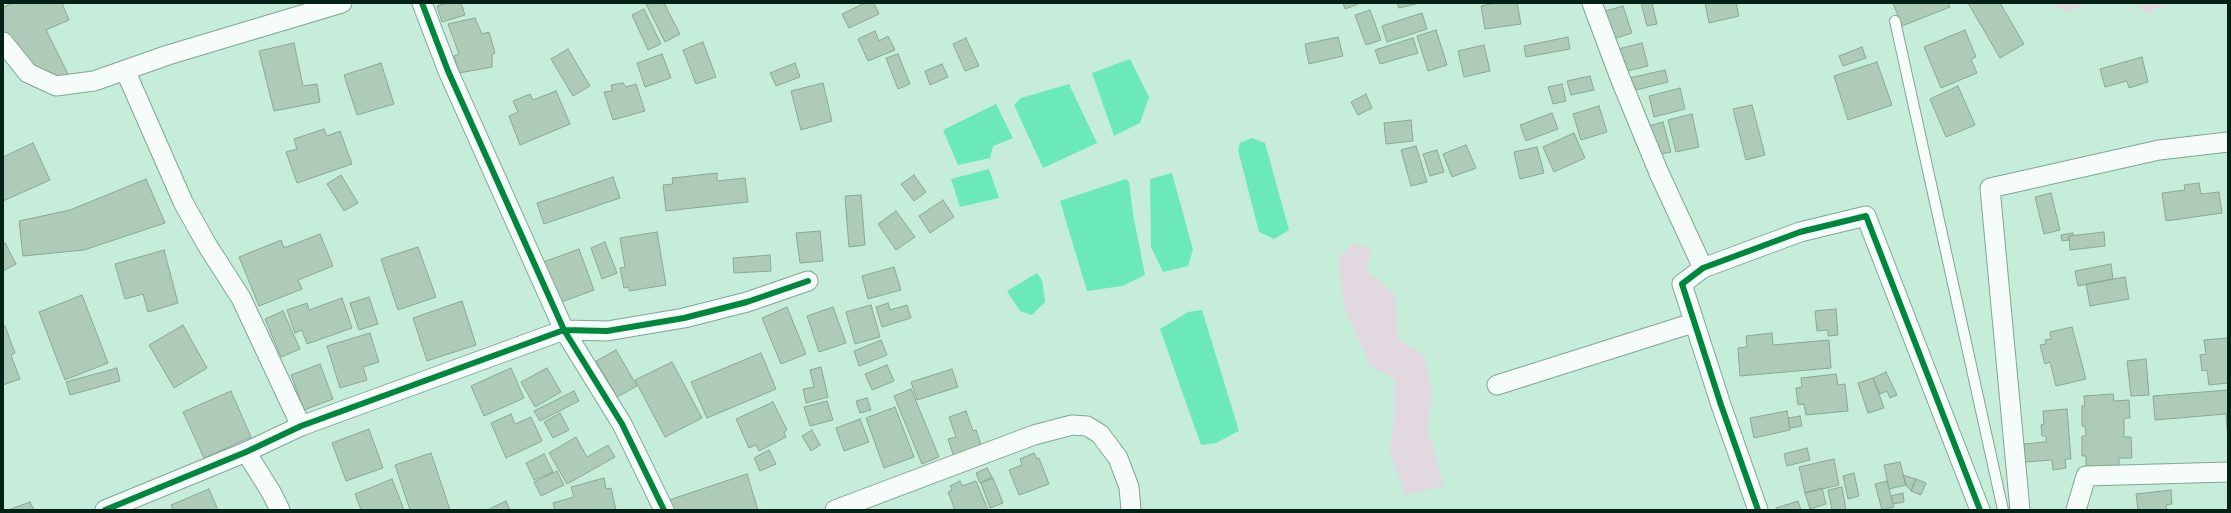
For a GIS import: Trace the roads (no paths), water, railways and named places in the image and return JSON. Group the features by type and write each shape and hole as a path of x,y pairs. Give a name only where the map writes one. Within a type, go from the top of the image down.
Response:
{"street":[{"path":"3,42 28,73 56,86 94,81 168,55 342,3"},
{"path":"422,3 448,71 564,330 622,424 664,510"},
{"path":"1592,3 1620,78 1659,173 1703,268"},
{"path":"125,70 183,202 207,245 241,298 301,426"},
{"path":"2020,510 1990,188 2159,150 2228,142"},
{"path":"1758,510 1694,324 1682,284 1703,268 1800,232 1866,216 1980,510"},
{"path":"105,510 246,452 301,426 564,330 607,331 684,318 747,302 808,281"},
{"path":"1497,385 1694,324"},
{"path":"835,510 1034,435 1072,425 1087,426 1100,434 1118,458 1129,487 1131,510"},
{"path":"246,452 271,492 280,510"},
{"path":"2076,510 2086,476 2228,472"}],"lane":[{"path":"1895,21 2003,510"}]}
